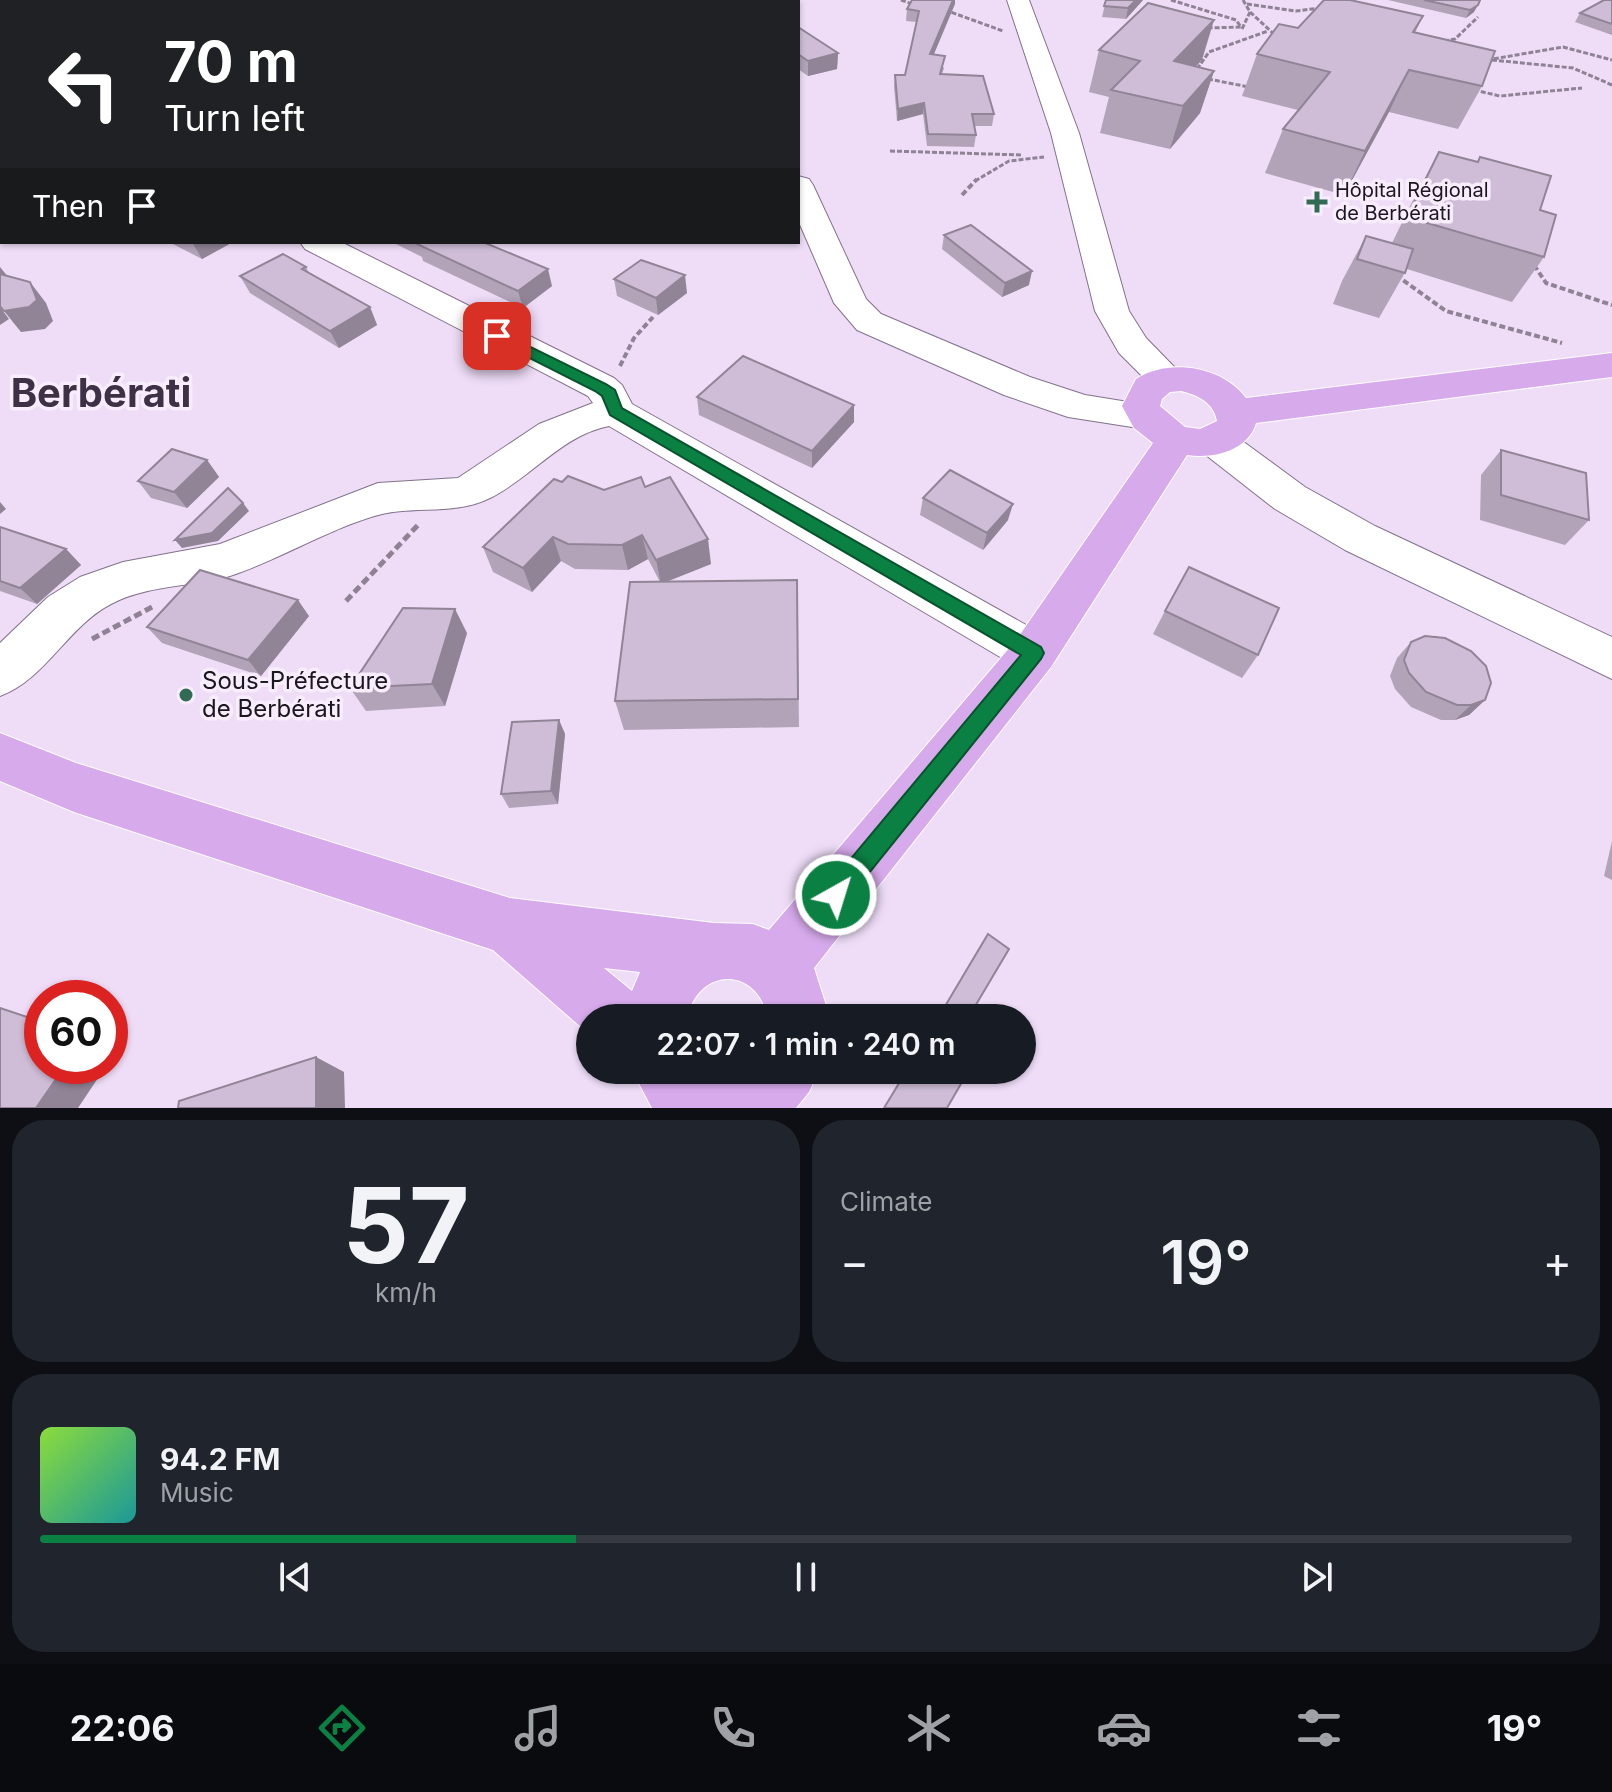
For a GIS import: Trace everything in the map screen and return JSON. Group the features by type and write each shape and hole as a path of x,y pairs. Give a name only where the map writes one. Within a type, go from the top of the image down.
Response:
{"main road":[{"path":"0,757 74,787 510,927 710,951 730,948 753,952 788,992 1194,427 1231,402 1209,386 1168,380 1147,389 1141,406 1194,427 1612,365"},
{"path":"510,927 601,1004"},
{"path":"661,1004 670,981 686,963 710,951"},
{"path":"692,1098 744,1105 776,1084"}],"street":[{"path":"1018,0 1073,159 1112,311 1132,345 1168,380"},
{"path":"800,188 851,303 869,322 1017,386 1082,408 1194,427 1290,498 1360,538 1612,659"},
{"path":"320,244 608,399 1034,653"},
{"path":"0,675 64,610 96,590 123,580 225,560 378,499 461,493 477,487 553,434 596,415 608,399"}],"path":[{"path":"901,0 922,6"},
{"path":"1171,0 1236,20 1246,35"},
{"path":"1244,2 1296,11 1325,8"},
{"path":"1244,2 1269,30 1284,38"},
{"path":"934,8 1031,39"},
{"path":"1241,27 1250,12"},
{"path":"1440,42 1455,39 1478,17"},
{"path":"1204,28 1241,27"},
{"path":"1187,75 1200,68 1209,52 1231,48 1246,35 1269,30"},
{"path":"1474,62 1563,47 1612,60"},
{"path":"1487,60 1573,68 1612,85"},
{"path":"1201,78 1256,88"},
{"path":"1470,89 1500,96 1582,88"},
{"path":"890,151 1073,159"},
{"path":"962,195 971,181 1022,155"},
{"path":"1531,261 1546,283 1612,305"},
{"path":"1388,270 1446,311 1567,344"},
{"path":"608,399 617,370 634,338 653,317"},
{"path":"346,601 382,567 389,550 430,515 477,487"},
{"path":"88,641 164,600"}],"building":[{"path":"912,0 953,0 930,54 945,56 940,74 983,76 994,114 972,114 976,135 928,134 924,103 898,109 895,75 905,75 919,11 907,9"},
{"path":"1106,0 1136,0 1128,8 1104,6"},
{"path":"1324,0 1350,0 1423,16 1413,32 1495,51 1482,86 1409,70 1365,151 1283,129 1330,72 1257,54 1279,24 1298,28"},
{"path":"1424,0 1480,0 1470,10"},
{"path":"1604,0 1612,0 1612,24 1580,13"},
{"path":"1148,3 1214,20 1174,61 1214,71 1183,106 1111,90 1140,61 1099,50"},
{"path":"800,28 838,53 808,61 800,55"},
{"path":"1439,152 1478,162 1480,157 1551,176 1540,210 1556,215 1544,257 1407,217"},
{"path":"971,225 1032,271 1005,283 944,235"},
{"path":"1366,236 1413,249 1405,273 1357,259"},
{"path":"417,244 488,244 548,269 518,291"},
{"path":"283,254 306,267 302,269 370,307 330,331 240,276"},
{"path":"641,260 685,275 656,298 614,279"},
{"path":"0,274 30,282 37,300 29,307 4,311 0,306"},
{"path":"743,356 854,405 812,451 697,397"},
{"path":"172,449 207,460 174,492 138,481"},
{"path":"1501,450 1586,473 1589,520 1501,495"},
{"path":"950,470 1013,504 987,533 923,498"},
{"path":"568,476 604,490 641,477 645,487 670,477 708,539 656,560 642,535 622,545 568,544 553,537 523,568 483,547 554,479 562,482"},
{"path":"228,488 243,503 212,533 175,540"},
{"path":"0,527 66,549 20,588 0,581"},
{"path":"1189,567 1279,608 1258,655 1165,611"},
{"path":"200,570 298,600 248,660 147,627"},
{"path":"797,580 798,699 615,701 630,582"},
{"path":"403,608 455,609 432,684 350,688"},
{"path":"1425,636 1445,638 1471,651 1486,666 1491,683 1485,700 1471,705 1457,705 1426,692 1409,673 1404,660 1411,642"},
{"path":"559,720 551,791 501,794 512,722"},
{"path":"988,934 1009,949 976,1004 946,1004"},
{"path":"0,1008 24,1016 24,1084 53,1084 36,1108 0,1108"},
{"path":"316,1057 316,1108 178,1108 179,1101"},
{"path":"899,1084 961,1084 947,1108 884,1108"}],"place":[{"name":"Hôpital Régional de Berbérati","path":"1317,202"},
{"name":"Sous-Préfecture de Berbérati","path":"186,695"}],"district":[{"name":"Berbérati","path":"101,393"}],"route":[{"path":"497,336 601,387 609,394 615,412 1034,653 836,895"}]}
